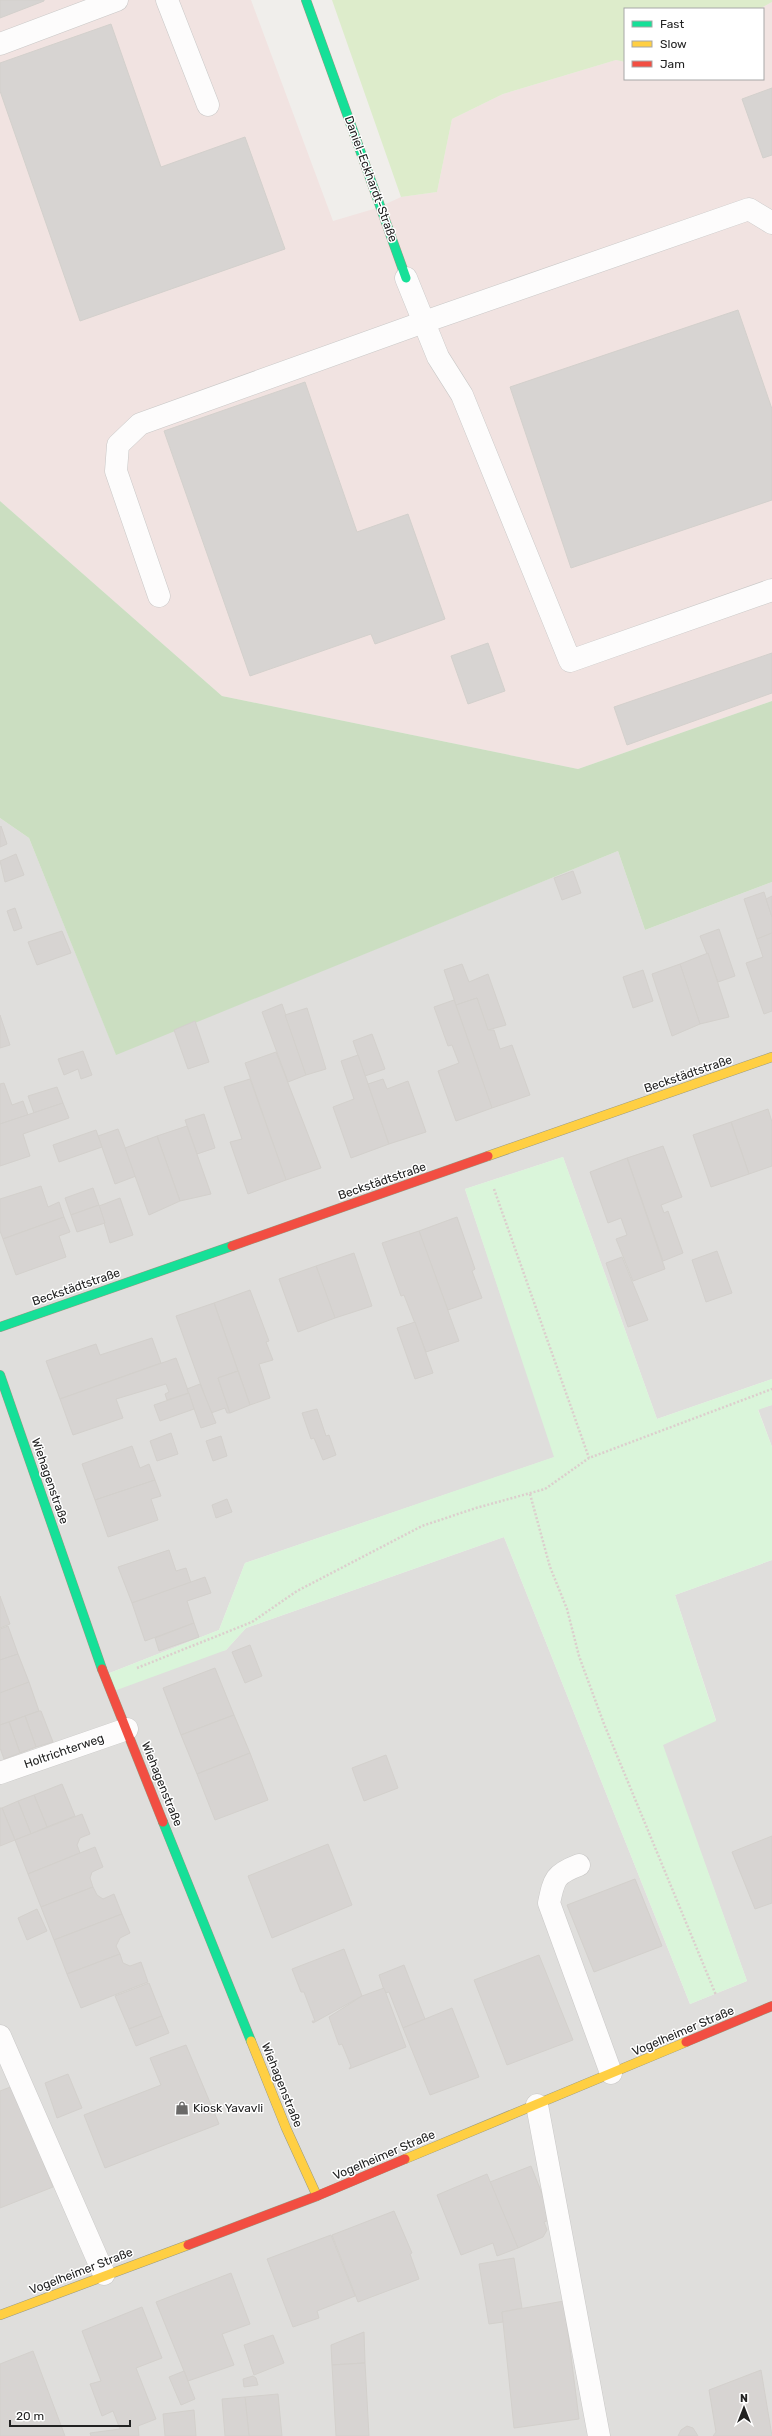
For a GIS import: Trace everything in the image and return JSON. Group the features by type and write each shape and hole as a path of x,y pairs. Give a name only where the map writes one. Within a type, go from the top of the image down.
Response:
{"street":[{"path":"0,44 117,0"},
{"path":"167,0 208,105"},
{"name":"Daniel-Eckhardt-Straße","path":"306,0 406,278 438,357 462,394 570,661 772,590"},
{"path":"159,596 116,471 118,445 140,424 424,322 748,209 772,223"},
{"name":"Beckstädtstraße","path":"0,1326 772,1057"},
{"name":"Wiehagenstraße","path":"0,1375 106,1680 283,2120 317,2196"},
{"name":"Holtrichterweg","path":"0,1773 127,1729"},
{"path":"579,1864 568,1869 554,1881 549,1903 611,2073"},
{"name":"Vogelheimer Straße","path":"0,2315 104,2274 317,2196 772,2006"},
{"path":"0,2036 104,2274"},
{"path":"537,2105 599,2436"}],"path":[{"path":"484,1158 589,1458"},
{"path":"106,1680 252,1622 297,1591 422,1526 476,1508 530,1494 557,1482 589,1458 772,1389"},
{"path":"530,1494 550,1567 567,1609 579,1656 604,1724 729,2024"}],"shaded area":[{"path":"0,0 251,0 333,221 377,208 401,197 437,192 452,119 503,94 616,60 624,62 624,80 764,80 764,8 761,8 772,2 772,701 578,769 222,696 0,501"},
{"path":"0,818 29,838 116,1054 618,851 645,930 772,882 772,1379 657,1419 563,1157 465,1189 555,1457 245,1563 219,1630 107,1674 226,1650 246,1628 504,1537 690,2004 747,1981 662,1745 716,1720 675,1595 772,1560 772,2436 0,2436"},
{"path":"772,1405 772,1447 758,1409"}],"green space":[{"path":"332,0 772,0 772,2 761,8 624,8 624,62 616,60 503,94 452,119 437,192 401,197"},
{"path":"0,501 222,696 578,769 772,701 772,882 645,930 618,851 116,1055 29,838 0,818"},
{"path":"563,1157 657,1419 772,1379 772,1405 758,1410 772,1447 772,1560 675,1595 716,1721 663,1745 747,1981 690,2004 504,1537 246,1628 226,1650 114,1691 107,1674 219,1630 245,1563 554,1457 465,1189"}],"building":[{"path":"0,0 44,0 44,1 0,18"},
{"path":"111,24 161,167 245,137 285,249 80,321 0,91 0,63"},
{"path":"772,88 772,155 763,158 742,99"},
{"path":"738,310 772,409 772,500 571,568 510,387"},
{"path":"305,382 357,532 408,514 445,619 375,644 371,634 250,676 164,431"},
{"path":"488,643 505,691 468,704 451,656"},
{"path":"772,653 772,693 627,745 614,707"},
{"path":"1,826 7,844 0,847 0,827"},
{"path":"16,854 24,875 5,882 0,861"},
{"path":"573,871 581,893 562,900 554,878"},
{"path":"764,892 772,917 772,933 757,939 744,899"},
{"path":"772,896 772,917 766,899"},
{"path":"15,908 22,928 14,931 7,911"},
{"path":"719,929 735,976 718,982 700,936"},
{"path":"62,931 71,953 37,965 28,942"},
{"path":"772,933 772,1011 764,1014 746,963 763,957 757,939"},
{"path":"708,953 729,1017 700,1024 680,964"},
{"path":"462,964 469,982 488,974 506,1025 488,1030 477,998 456,1005 444,970"},
{"path":"680,964 700,1024 672,1036 652,974"},
{"path":"643,970 653,1001 633,1008 623,977"},
{"path":"477,998 488,1030 494,1030 500,1049 512,1045 530,1095 492,1108 456,1005"},
{"path":"454,1000 492,1108 456,1121 438,1071 459,1063 452,1045 448,1046 434,1007"},
{"path":"282,1004 306,1075 288,1082 262,1012"},
{"path":"307,1008 326,1069 306,1075 285,1015"},
{"path":"0,1015 10,1045 0,1048"},
{"path":"195,1021 209,1062 188,1069 174,1030"},
{"path":"372,1034 385,1069 365,1076 353,1041"},
{"path":"83,1051 92,1075 81,1079 78,1069 64,1075 58,1059"},
{"path":"276,1052 321,1168 286,1180 245,1063"},
{"path":"358,1055 389,1144 351,1158 333,1107 354,1099 341,1061"},
{"path":"250,1079 286,1180 248,1194 230,1142 242,1139 224,1087"},
{"path":"383,1079 387,1089 408,1081 426,1132 389,1144 368,1084"},
{"path":"4,1083 12,1105 23,1101 28,1115 0,1124 0,1084"},
{"path":"57,1087 63,1103 34,1113 28,1096"},
{"path":"63,1103 69,1118 23,1134 30,1156 0,1166 0,1124"},
{"path":"768,1109 772,1122 772,1166 749,1174 731,1122"},
{"path":"204,1114 215,1148 197,1154 185,1120"},
{"path":"731,1122 749,1174 711,1187 693,1135"},
{"path":"187,1126 211,1194 180,1201 157,1136"},
{"path":"118,1129 136,1176 115,1184 98,1136"},
{"path":"96,1130 102,1147 59,1162 53,1145"},
{"path":"157,1136 180,1201 149,1215 125,1148"},
{"path":"663,1146 682,1197 661,1205 664,1213 668,1211 683,1253 663,1261 627,1158"},
{"path":"627,1158 665,1269 633,1281 616,1239 627,1235 621,1218 608,1223 590,1172"},
{"path":"41,1186 48,1207 59,1202 64,1217 3,1239 0,1231 0,1199"},
{"path":"93,1188 99,1205 71,1215 65,1198"},
{"path":"120,1198 133,1235 110,1243 99,1206"},
{"path":"99,1205 105,1223 77,1232 71,1215"},
{"path":"64,1217 70,1232 59,1236 66,1257 16,1275 3,1239"},
{"path":"457,1217 475,1269 472,1271 482,1298 448,1310 419,1231"},
{"path":"419,1231 459,1341 426,1352 404,1295 401,1296 382,1243"},
{"path":"717,1251 732,1293 706,1302 692,1260"},
{"path":"354,1253 372,1306 335,1318 316,1266"},
{"path":"622,1257 648,1320 628,1327 606,1263"},
{"path":"316,1266 335,1318 298,1332 279,1279"},
{"path":"250,1290 269,1341 266,1342 273,1360 259,1364 270,1398 250,1405 214,1303"},
{"path":"214,1303 238,1371 218,1378 230,1413 227,1413 225,1408 211,1413 176,1316"},
{"path":"415,1322 433,1373 415,1379 397,1328"},
{"path":"152,1338 161,1363 60,1399 46,1361 96,1344 100,1355"},
{"path":"176,1358 189,1393 167,1400 165,1394 169,1392 166,1384 116,1399 123,1418 73,1435 60,1399"},
{"path":"238,1371 250,1405 230,1413 218,1378"},
{"path":"200,1384 216,1423 201,1428 187,1389"},
{"path":"189,1393 194,1409 160,1421 154,1405"},
{"path":"317,1409 326,1436 329,1435 336,1455 323,1460 314,1438 311,1439 302,1413"},
{"path":"171,1433 178,1454 157,1461 150,1441"},
{"path":"221,1436 227,1456 213,1461 206,1441"},
{"path":"132,1446 140,1468 149,1464 155,1480 95,1500 82,1464"},
{"path":"155,1480 161,1496 151,1499 158,1520 108,1537 95,1500"},
{"path":"227,1499 232,1512 216,1518 212,1505"},
{"path":"169,1550 176,1571 186,1568 191,1583 132,1603 118,1567"},
{"path":"205,1577 211,1593 187,1601 194,1623 145,1641 132,1603"},
{"path":"0,1596 10,1624 0,1628"},
{"path":"194,1623 199,1637 159,1651 155,1638"},
{"path":"8,1626 18,1654 0,1660 0,1629"},
{"path":"250,1645 262,1676 245,1683 232,1652"},
{"path":"18,1654 29,1682 0,1693 0,1660"},
{"path":"215,1668 234,1715 181,1735 163,1688"},
{"path":"29,1682 39,1711 0,1725 0,1693"},
{"path":"41,1711 53,1742 36,1747 25,1716"},
{"path":"234,1715 250,1753 197,1774 181,1735"},
{"path":"25,1716 36,1747 20,1753 9,1722"},
{"path":"9,1722 20,1753 4,1759 0,1748 0,1725"},
{"path":"250,1753 268,1800 215,1820 197,1774"},
{"path":"386,1755 398,1788 364,1801 352,1768"},
{"path":"62,1784 75,1816 47,1827 34,1795"},
{"path":"34,1795 47,1827 31,1834 18,1801"},
{"path":"18,1801 31,1834 15,1840 2,1808"},
{"path":"0,1808 2,1808 15,1840 0,1846"},
{"path":"82,1814 90,1834 80,1838 77,1845 80,1853 28,1874 15,1840"},
{"path":"772,1836 772,1903 755,1909 732,1852"},
{"path":"328,1844 352,1905 272,1938 248,1876"},
{"path":"95,1847 103,1867 92,1872 90,1878 93,1887 41,1907 28,1874"},
{"path":"635,1879 662,1946 594,1972 567,1905"},
{"path":"93,1887 97,1895 103,1899 114,1894 122,1914 54,1940 41,1907"},
{"path":"37,1909 47,1931 27,1940 18,1918"},
{"path":"122,1914 130,1933 120,1938 116,1946 120,1954 67,1974 54,1940"},
{"path":"344,1949 362,1996 313,2023 312,2021 315,2021 304,1992 301,1992 292,1969"},
{"path":"120,1954 123,1963 130,1966 141,1962 148,1982 81,2008 67,1974"},
{"path":"539,1955 573,2040 507,2065 474,1980"},
{"path":"404,1965 425,2019 403,2028 389,1992 385,1993 379,1975"},
{"path":"149,1983 162,2016 129,2029 115,1996"},
{"path":"384,1988 406,2047 349,2069 351,2066 342,2044 339,2045 329,2017 362,1996"},
{"path":"452,2008 479,2077 430,2095 403,2028"},
{"path":"162,2016 169,2033 136,2046 129,2029"},
{"path":"186,2045 219,2124 105,2168 84,2115 161,2085 150,2058"},
{"path":"68,2074 82,2108 57,2118 45,2083"},
{"path":"13,2086 53,2187 0,2208 0,2091"},
{"path":"531,2166 552,2219 544,2222 547,2230 543,2237 518,2248 490,2182"},
{"path":"487,2174 518,2248 497,2256 493,2243 461,2255 437,2195"},
{"path":"394,2211 412,2253 410,2254 419,2279 358,2302 332,2235"},
{"path":"331,2235 355,2296 317,2311 319,2318 293,2327 267,2259"},
{"path":"514,2258 522,2308 502,2312 503,2322 489,2324 479,2264"},
{"path":"231,2273 250,2324 222,2334 234,2365 188,2381 156,2302"},
{"path":"564,2301 579,2419 514,2428 502,2312"},
{"path":"142,2307 162,2358 136,2368 156,2419 138,2426 139,2436 91,2436 90,2433 120,2429 113,2411 102,2416 90,2384 101,2381 82,2331"},
{"path":"364,2332 365,2363 332,2365 331,2345"},
{"path":"273,2335 284,2363 254,2375 244,2345"},
{"path":"33,2351 65,2436 0,2436 0,2364"},
{"path":"365,2363 369,2436 336,2436 332,2365"},
{"path":"761,2370 772,2436 713,2436 716,2432 709,2390"},
{"path":"184,2371 195,2399 181,2405 169,2377"},
{"path":"253,2376 256,2378 258,2385 244,2387 243,2379"},
{"path":"278,2394 282,2436 249,2436 245,2397"},
{"path":"245,2397 249,2436 225,2436 222,2399"},
{"path":"194,2410 196,2436 165,2436 163,2414"},
{"path":"687,2426 693,2428 698,2436 678,2436 681,2430"}],"traffic: fast":[{"path":"306,0 406,278"},
{"path":"0,1327 232,1246"},
{"path":"0,1375 102,1669"},
{"path":"163,1822 251,2041"}],"traffic: slow":[{"path":"488,1156 772,1057"},
{"path":"251,2041 286,2128 317,2196"},
{"path":"405,2159 686,2042"},
{"path":"0,2315 188,2245"}],"traffic: jam":[{"path":"232,1246 488,1156"},
{"path":"102,1669 163,1822"},
{"path":"686,2042 772,2006"},
{"path":"188,2245 317,2196 405,2159"}],"place":[{"name":"Kiosk Yavavli","path":"182,2108"}]}
